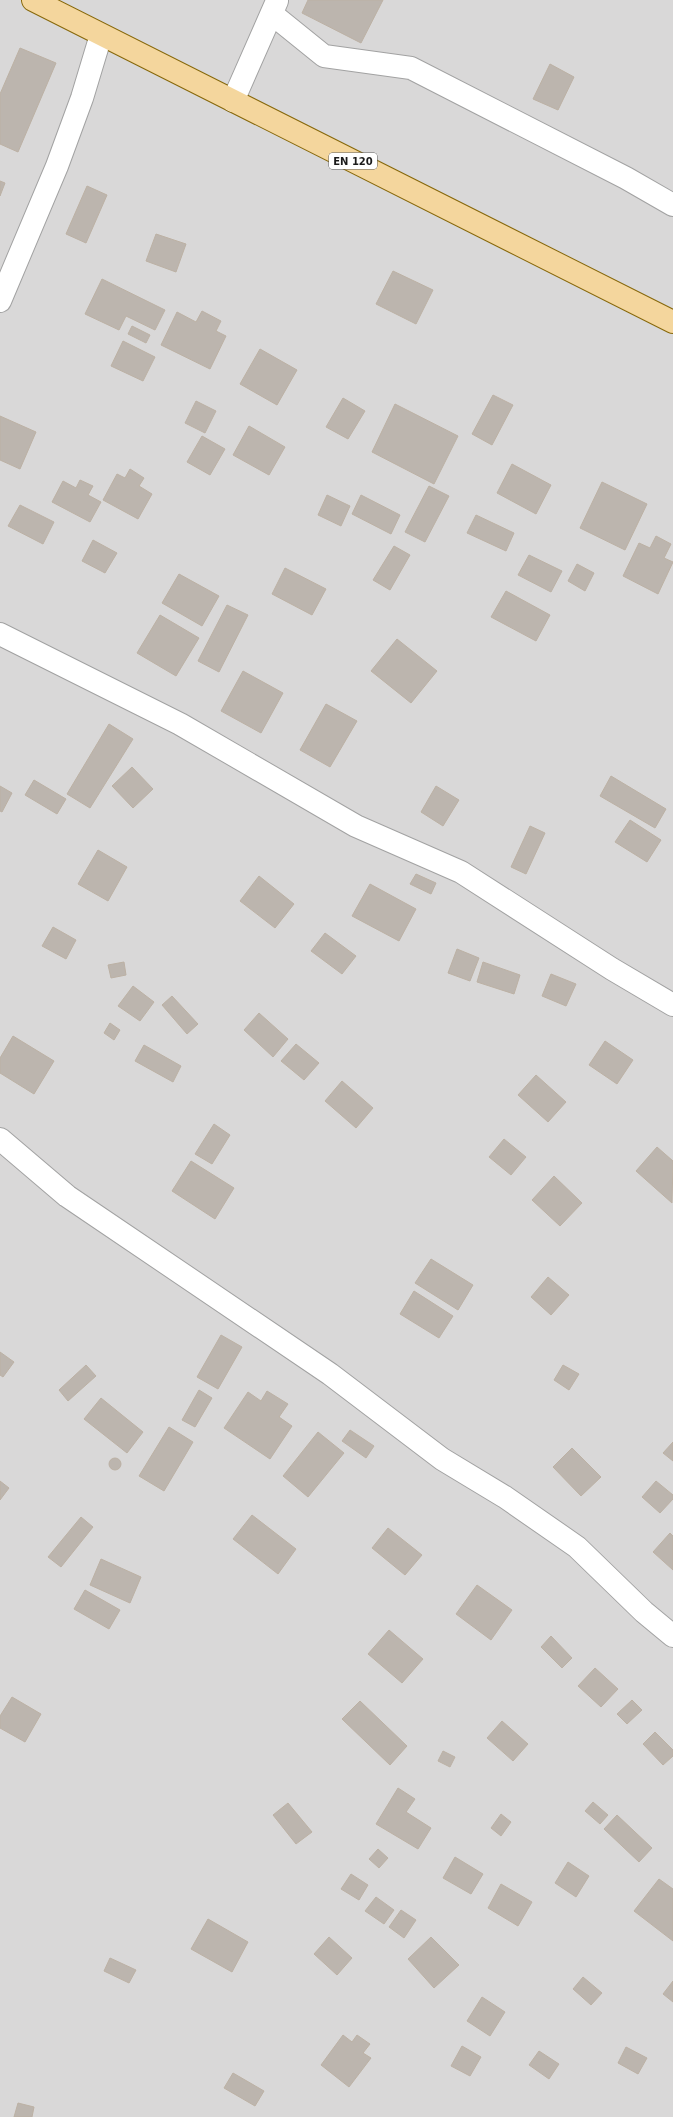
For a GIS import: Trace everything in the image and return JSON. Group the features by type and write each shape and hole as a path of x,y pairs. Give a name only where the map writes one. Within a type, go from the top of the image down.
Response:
{"main road":[{"name":"EN 120","path":"33,0 673,322"}],"street":[{"path":"233,101 275,7 324,56 411,68 626,178 673,205"},
{"path":"0,301 57,166 82,98 101,35"},
{"path":"0,634 180,724 356,826 461,872 612,970 673,1005"},
{"path":"0,1139 67,1196 330,1374 442,1459 505,1498 577,1548 644,1612 673,1636"}],"shaded area":[{"path":"0,0 673,0 673,2117 0,2117"}],"building":[{"path":"308,0 383,0 361,43 302,13"},
{"path":"20,48 56,63 18,152 0,144 0,94"},
{"path":"550,64 574,77 558,110 533,99"},
{"path":"0,181 5,183 0,196"},
{"path":"87,186 107,195 86,243 66,234"},
{"path":"156,234 186,244 176,272 146,261"},
{"path":"393,271 433,290 416,324 376,304"},
{"path":"102,279 165,310 155,330 126,316 119,330 85,314"},
{"path":"202,311 221,321 216,331 226,336 210,369 161,345 177,312 196,322"},
{"path":"132,326 150,335 146,343 128,334"},
{"path":"123,341 155,357 143,381 111,366"},
{"path":"260,349 297,370 277,405 240,384"},
{"path":"493,395 513,405 492,445 472,434"},
{"path":"343,398 365,411 348,439 326,427"},
{"path":"196,401 216,411 205,433 185,423"},
{"path":"395,404 458,436 434,484 372,452"},
{"path":"0,416 36,432 20,469 0,460"},
{"path":"249,426 285,447 269,475 233,455"},
{"path":"202,436 225,449 210,475 187,462"},
{"path":"512,464 551,485 536,514 497,493"},
{"path":"130,469 144,478 139,486 152,494 138,519 103,500 117,474 125,478"},
{"path":"80,480 93,486 88,495 101,502 90,522 52,502 63,481 76,488"},
{"path":"602,482 647,504 625,550 580,528"},
{"path":"429,486 449,496 425,542 405,532"},
{"path":"327,495 350,506 341,526 318,515"},
{"path":"361,495 400,515 391,534 352,514"},
{"path":"20,505 54,522 43,544 8,526"},
{"path":"476,515 514,533 506,551 467,533"},
{"path":"656,536 671,544 664,558 673,562 658,594 623,576 639,543 650,548"},
{"path":"93,540 117,553 105,573 82,561"},
{"path":"394,546 410,555 390,590 373,580"},
{"path":"529,555 562,571 551,592 518,575"},
{"path":"577,564 594,573 585,591 568,581"},
{"path":"285,568 326,589 312,615 272,594"},
{"path":"179,574 219,596 202,626 162,603"},
{"path":"506,591 550,615 536,641 491,617"},
{"path":"227,605 248,615 219,672 198,661"},
{"path":"160,615 199,638 176,676 137,653"},
{"path":"397,639 437,671 411,703 371,671"},
{"path":"243,671 283,693 261,733 221,711"},
{"path":"326,704 357,721 330,767 300,750"},
{"path":"109,724 133,739 90,808 67,794"},
{"path":"132,767 153,789 133,808 112,786"},
{"path":"611,776 666,809 655,828 600,796"},
{"path":"34,780 66,799 57,814 25,795"},
{"path":"0,786 12,793 2,812 0,811"},
{"path":"436,786 459,800 443,826 421,812"},
{"path":"630,820 661,840 647,862 615,842"},
{"path":"530,826 545,833 526,874 511,867"},
{"path":"98,850 127,867 108,901 78,884"},
{"path":"416,874 436,883 431,894 410,884"},
{"path":"259,876 294,904 275,928 240,901"},
{"path":"370,884 416,909 399,941 352,916"},
{"path":"53,927 76,940 66,959 42,946"},
{"path":"325,933 356,956 342,974 311,951"},
{"path":"457,949 479,958 470,981 448,973"},
{"path":"124,962 126,975 111,978 108,965"},
{"path":"483,962 520,975 514,994 477,982"},
{"path":"551,974 576,984 566,1006 542,996"},
{"path":"133,986 154,1002 140,1021 118,1006"},
{"path":"172,996 198,1024 187,1034 162,1005"},
{"path":"259,1013 288,1039 273,1057 244,1030"},
{"path":"110,1023 120,1030 114,1040 104,1033"},
{"path":"13,1036 54,1061 34,1094 0,1073 0,1058"},
{"path":"605,1041 633,1060 617,1084 589,1065"},
{"path":"296,1044 319,1063 304,1080 281,1061"},
{"path":"144,1045 181,1066 173,1082 135,1061"},
{"path":"536,1075 566,1102 548,1122 518,1095"},
{"path":"342,1081 373,1108 356,1128 325,1101"},
{"path":"214,1124 230,1135 212,1164 195,1154"},
{"path":"504,1139 526,1157 511,1175 489,1157"},
{"path":"657,1147 673,1161 672,1203 636,1171"},
{"path":"191,1161 234,1188 215,1219 172,1191"},
{"path":"554,1176 582,1203 560,1226 532,1200"},
{"path":"431,1259 473,1285 458,1310 415,1283"},
{"path":"548,1277 569,1295 551,1315 531,1297"},
{"path":"414,1291 453,1316 439,1338 400,1314"},
{"path":"221,1335 242,1347 218,1389 197,1377"},
{"path":"0,1352 14,1362 3,1377 0,1375"},
{"path":"86,1365 96,1376 68,1401 59,1390"},
{"path":"563,1365 579,1374 569,1390 554,1380"},
{"path":"199,1390 212,1398 195,1427 182,1420"},
{"path":"267,1391 288,1404 279,1417 292,1426 270,1459 224,1428 248,1392 261,1401"},
{"path":"101,1398 143,1432 127,1453 84,1419"},
{"path":"169,1427 193,1442 164,1491 139,1476"},
{"path":"350,1430 374,1446 366,1458 342,1441"},
{"path":"318,1432 344,1453 308,1497 283,1476"},
{"path":"673,1442 673,1461 663,1453"},
{"path":"572,1448 601,1477 581,1496 553,1467"},
{"path":"113,1458 117,1458 121,1464 117,1470 113,1470 109,1466 109,1462"},
{"path":"0,1481 9,1488 0,1500"},
{"path":"656,1481 673,1495 673,1499 660,1513 642,1497"},
{"path":"252,1515 296,1549 278,1574 233,1539"},
{"path":"81,1517 93,1527 61,1567 48,1557"},
{"path":"388,1528 422,1555 405,1575 372,1548"},
{"path":"670,1533 673,1536 673,1570 653,1552"},
{"path":"101,1559 141,1577 130,1603 90,1585"},
{"path":"477,1585 512,1610 491,1640 456,1614"},
{"path":"85,1590 120,1610 109,1629 74,1609"},
{"path":"389,1630 423,1659 402,1683 368,1654"},
{"path":"551,1636 572,1658 562,1668 541,1647"},
{"path":"595,1668 618,1689 601,1707 578,1686"},
{"path":"12,1697 41,1714 25,1742 0,1728 0,1716"},
{"path":"632,1700 642,1710 627,1724 617,1714"},
{"path":"360,1701 407,1746 390,1765 342,1719"},
{"path":"502,1721 528,1744 513,1761 487,1738"},
{"path":"655,1732 673,1750 673,1756 663,1765 643,1744"},
{"path":"443,1751 455,1757 450,1767 438,1761"},
{"path":"398,1788 415,1799 406,1812 431,1828 418,1849 376,1824"},
{"path":"593,1802 608,1815 600,1824 585,1811"},
{"path":"288,1803 312,1832 296,1844 273,1815"},
{"path":"501,1814 511,1822 501,1836 491,1828"},
{"path":"617,1815 652,1848 639,1862 604,1829"},
{"path":"378,1849 388,1858 379,1868 369,1859"},
{"path":"455,1857 483,1874 471,1894 443,1878"},
{"path":"568,1862 589,1876 576,1897 555,1883"},
{"path":"351,1874 368,1885 359,1900 341,1889"},
{"path":"659,1879 673,1889 673,1941 634,1911"},
{"path":"501,1884 532,1902 518,1926 488,1908"},
{"path":"376,1897 394,1910 384,1924 365,1911"},
{"path":"401,1910 416,1920 404,1938 389,1927"},
{"path":"208,1919 248,1942 232,1972 191,1949"},
{"path":"329,1937 352,1958 337,1975 314,1954"},
{"path":"431,1937 459,1965 434,1988 408,1959"},
{"path":"110,1958 136,1970 129,1983 104,1971"},
{"path":"583,1977 602,1993 591,2005 573,1989"},
{"path":"673,1981 673,2002 663,1994"},
{"path":"482,1997 505,2012 490,2036 467,2021"},
{"path":"343,2035 352,2042 357,2035 370,2044 363,2053 371,2058 349,2087 321,2065"},
{"path":"462,2046 481,2057 470,2076 451,2066"},
{"path":"626,2047 647,2058 638,2074 618,2063"},
{"path":"539,2051 559,2064 549,2079 529,2065"},
{"path":"233,2073 264,2091 255,2106 224,2088"},
{"path":"18,2103 34,2107 32,2117 14,2117"}]}
